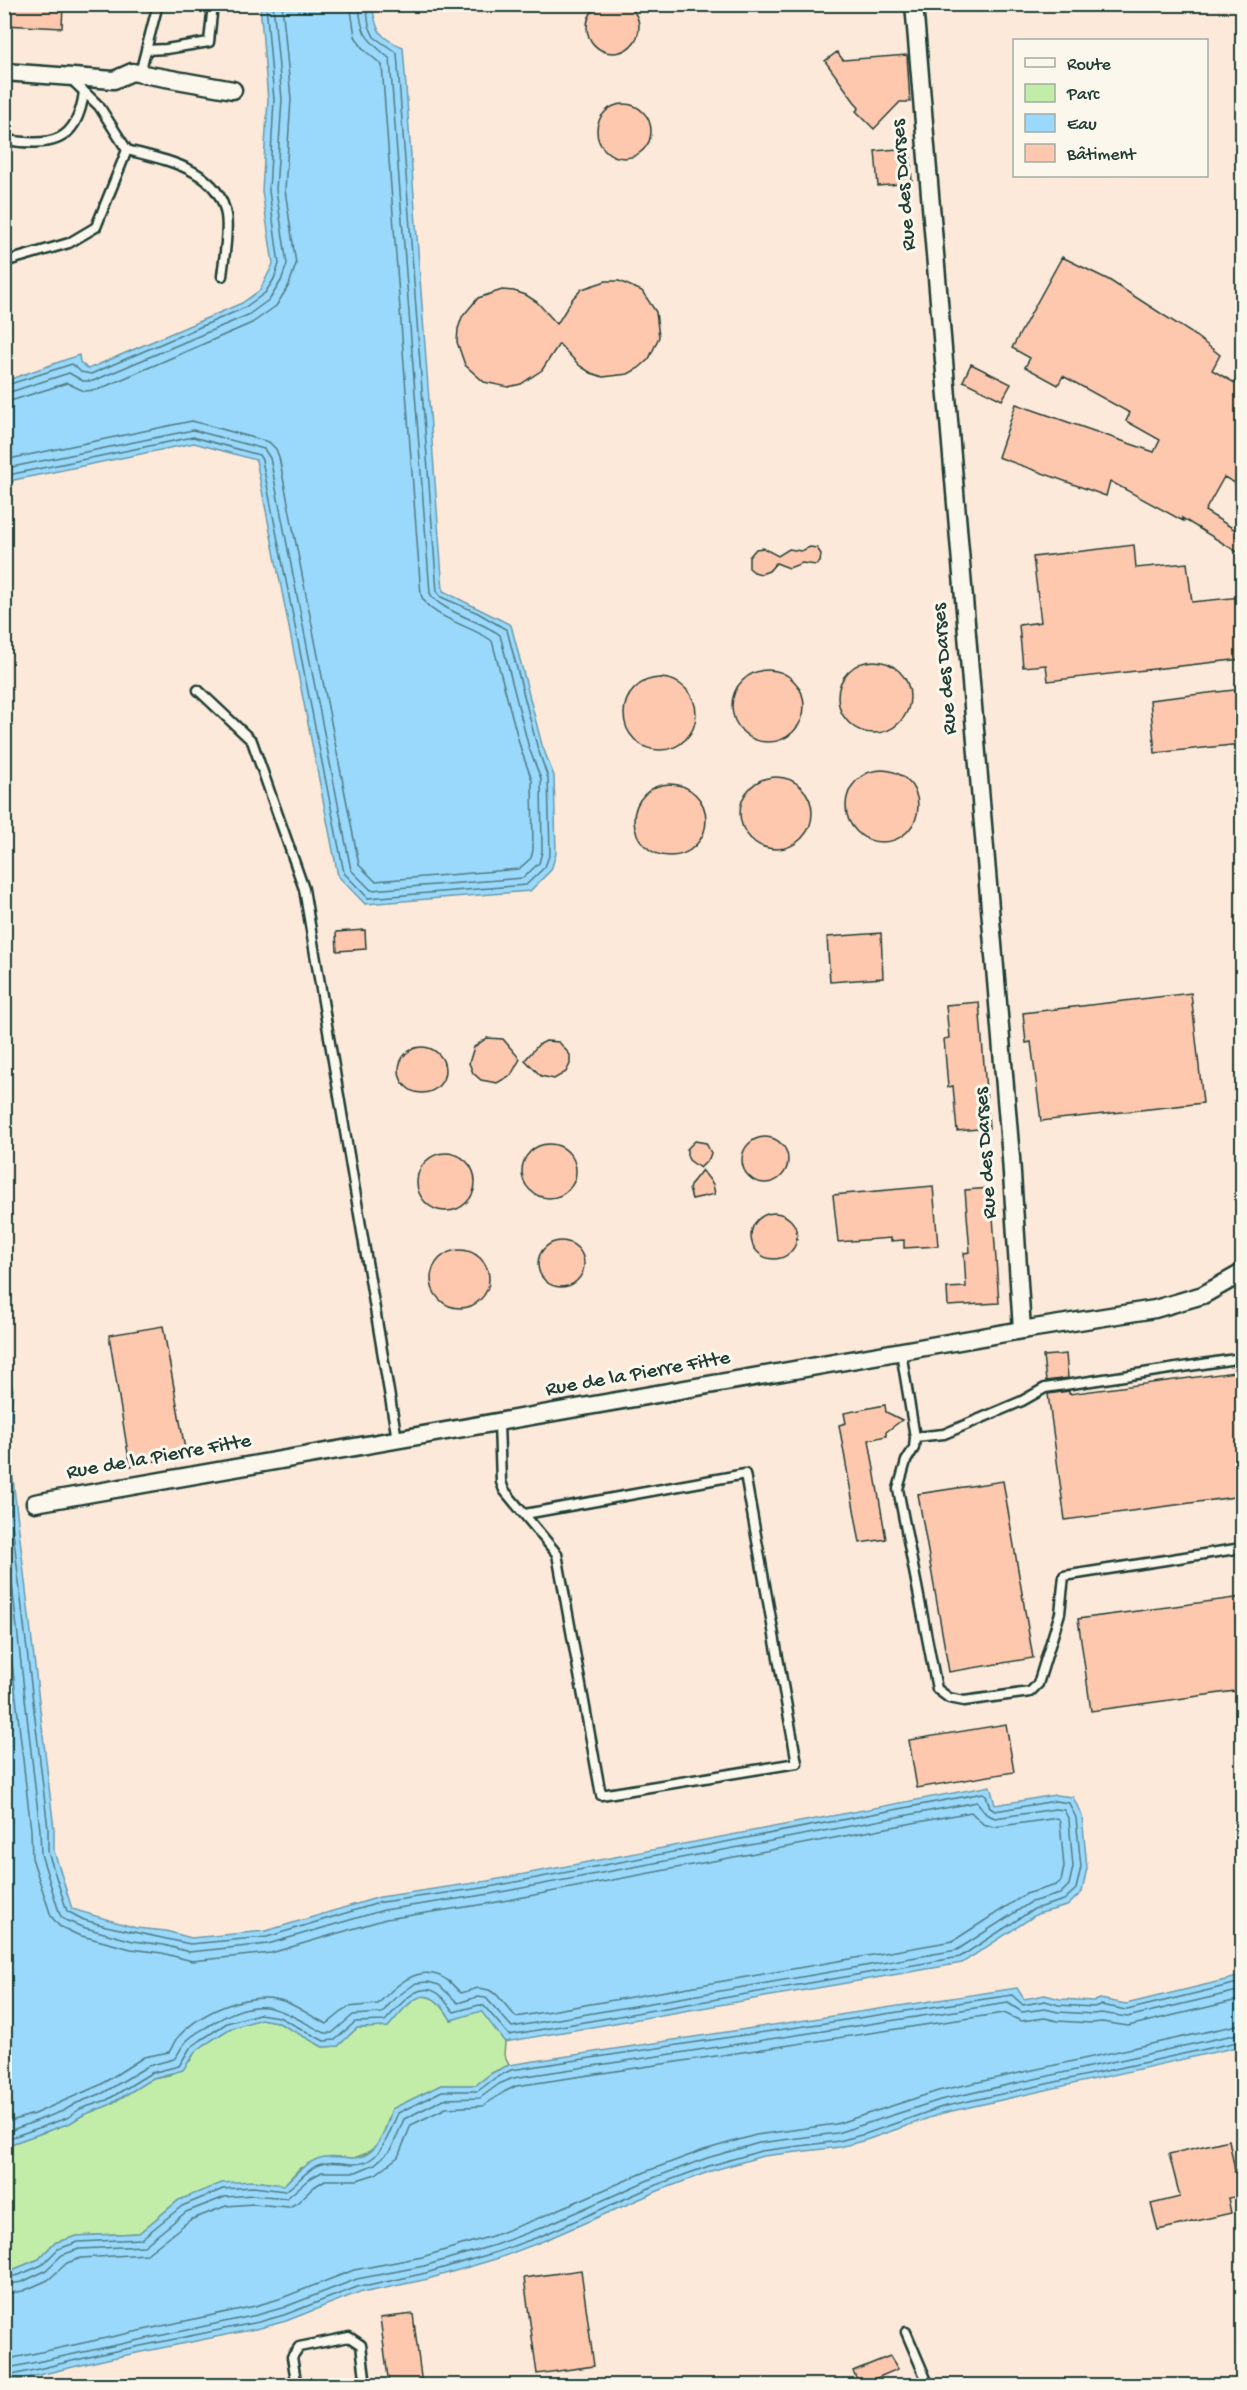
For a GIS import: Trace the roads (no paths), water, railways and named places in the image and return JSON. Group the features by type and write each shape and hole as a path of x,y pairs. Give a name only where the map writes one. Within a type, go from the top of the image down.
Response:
{"street":[{"name":"Rue des Darses","path":"914,4 1011,1158 1022,1330"},
{"path":"4,72 114,80 132,72 233,90"},
{"name":"Rue de la Pierre Fitte","path":"35,1503 1022,1330 1155,1309 1203,1295 1242,1274"}],"lane":[{"path":"140,73 158,4"},
{"path":"146,50 209,42 213,4"},
{"path":"69,77 99,106 128,150 177,163 203,177 220,197 227,216 222,276"},
{"path":"4,140 37,144 65,135 77,122 82,111 84,92"},
{"path":"4,262 69,243 96,226 128,150"},
{"path":"198,690 252,741 304,889 397,1439"},
{"path":"900,1352 915,1437 914,1448 906,1461 898,1489 937,1689 949,1698 964,1701 1030,1692 1038,1684 1060,1613 1064,1576 1242,1548"},
{"path":"915,1437 944,1434 1022,1401 1045,1388 1242,1358"},
{"path":"499,1423 501,1482 509,1498 557,1554 601,1795 797,1763 745,1474 525,1514"},
{"path":"906,2332 929,2385"},
{"path":"297,2385 292,2357 299,2347 349,2337 361,2345 366,2385"}],"water":[{"path":"260,5 372,5 380,32 388,40 403,47 443,591 511,625 542,745 554,776 556,854 551,870 530,891 365,904 338,876 256,460 194,443 14,480 5,490 5,381 79,355 80,362 88,369 242,303 260,290 273,264 262,191 268,100"},
{"path":"4,1357 13,1390 9,1445 54,1829 54,1851 72,1909 136,1928 166,1931 191,1938 266,1931 380,1897 488,1881 990,1786 995,1805 1055,1795 1073,1797 1082,1816 1087,1868 1082,1892 1067,1906 1037,1914 962,1963 505,2042 481,2011 451,2020 434,1999 427,1996 412,2001 388,2027 357,2028 338,2046 323,2047 277,2022 261,2019 229,2029 204,2045 195,2052 183,2070 153,2078 109,2105 83,2115 70,2123 5,2146"},
{"path":"1242,1976 1242,2046 943,2113 840,2147 763,2156 711,2171 658,2191 499,2258 428,2279 367,2292 362,2291 286,2321 260,2328 107,2359 5,2383 5,2273 39,2259 54,2243 77,2236 139,2233 179,2200 222,2183 253,2181 284,2185 303,2167 317,2159 350,2158 367,2154 379,2142 392,2109 441,2085 476,2085 492,2073 509,2065 1017,1988 1024,1999 1045,1995 1060,1999 1093,2001 1100,1999 1126,2004"}]}
